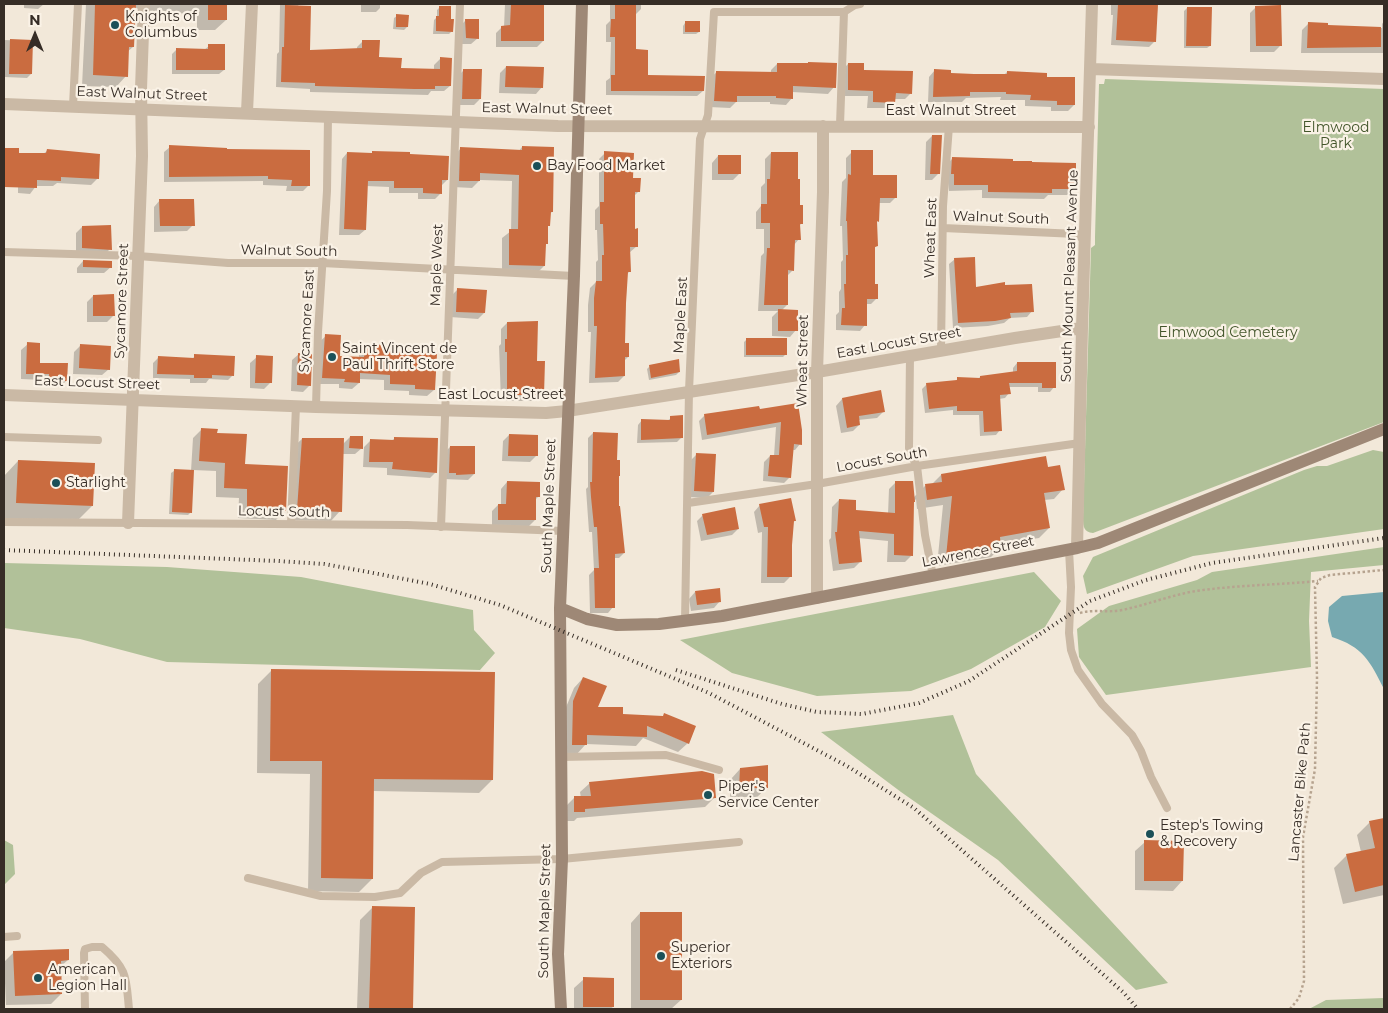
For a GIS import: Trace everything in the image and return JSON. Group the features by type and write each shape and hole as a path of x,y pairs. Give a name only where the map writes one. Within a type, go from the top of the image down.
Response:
{"street":[{"name":"Sycamore Street","path":"128,523 142,156 141,110 144,4"},
{"path":"247,112 252,4"},
{"name":"South Maple Street","path":"561,1009 558,954 562,859 560,608 574,276 582,4"},
{"name":"South Mount Pleasant Avenue","path":"1073,549 1080,443 1092,4"},
{"path":"1091,69 1384,79"},
{"name":"East Walnut Street","path":"4,104 577,126 840,125 1089,127"},
{"name":"Wheat Street","path":"817,598 817,372 823,192 823,126"},
{"name":"East Locust Street","path":"4,395 316,407 540,413 567,411 817,372 940,350 1082,328"},
{"name":"Lawrence Street","path":"560,608 587,619 617,625 659,624 817,598 1073,549 1098,543 1384,430"}],"lane":[{"path":"73,106 78,4"},
{"name":"Maple West","path":"441,527 460,4"},
{"path":"840,125 844,12 860,4"},
{"name":"Maple East","path":"685,621 689,391 700,139 708,115 714,12 844,12"},
{"name":"Sycamore East","path":"316,407 327,191 328,117"},
{"name":"Wheat East","path":"940,350 943,228 949,126"},
{"name":"Walnut South","path":"943,228 1077,234 1085,241"},
{"name":"Walnut South","path":"4,252 138,256 228,263 322,263 574,276"},
{"path":"910,355 909,448 917,466 925,535 933,576"},
{"path":"290,524 296,406"},
{"path":"4,437 98,440"},
{"name":"Locust South","path":"688,503 817,484 917,466 1080,443"},
{"name":"Locust South","path":"4,522 290,524 564,531"},
{"path":"1073,549 1069,620 1071,650 1078,670 1102,704 1132,735 1167,808"},
{"path":"561,757 666,755 719,770"},
{"path":"248,878 321,896 375,898 400,893 421,874 442,862 562,859 739,842"},
{"path":"4,937 17,936"},
{"path":"85,1009 85,949 102,947 124,971 129,1009"}],"path":[{"path":"1069,620 1089,610 1108,612 1132,608 1199,590 1318,581 1330,575 1384,570"},
{"name":"Lancaster Bike Path","path":"1290,1009 1300,998 1304,981 1303,837 1315,769 1318,678 1315,587 1318,581"}],"green space":[{"name":"Elmwood Cemetery","path":"1105,79 1384,89 1384,422 1093,533 1085,529 1083,518 1091,248 1095,245 1099,84 1104,84"},
{"path":"1373,450 1384,452 1384,529 1193,556 1087,594 1083,576 1093,557 1304,470 1317,466 1327,466"},
{"path":"1384,547 1384,565 1311,572 1309,621 1311,667 1106,695 1079,657 1077,629 1109,606 1197,580 1212,572"},
{"path":"4,563 167,567 301,577 473,610 474,630 495,653 480,670 167,662 80,639 4,628"},
{"path":"1034,572 1061,601 1045,627 971,669 911,691 817,696 732,673 680,640"},
{"path":"953,715 976,774 1168,983 1136,990 998,860 901,792 821,732"},
{"path":"4,840 13,845 15,874 4,885"},
{"path":"1384,998 1384,1009 1309,1009 1326,1000"}],"water":[{"path":"1384,592 1384,689 1370,663 1358,650 1332,637 1328,621 1329,607 1342,596"}],"building":[{"name":"Knights of Columbus","path":"95,4 136,4 134,47 129,47 128,77 93,75"},
{"path":"208,4 227,4 227,20 208,20"},
{"path":"511,4 544,4 544,41 501,41 501,26 510,25"},
{"path":"615,4 636,4 636,49 648,50 648,75 705,76 704,91 611,91 611,75 615,75 615,37 610,37 611,19 615,19"},
{"path":"1118,4 1158,4 1156,42 1116,40"},
{"path":"285,5 311,6 310,50 362,48 362,40 380,40 379,57 402,58 401,68 440,69 440,57 452,58 451,86 435,86 435,89 414,89 315,86 315,83 281,82"},
{"path":"1281,5 1282,46 1256,46 1255,6"},
{"path":"439,6 451,6 451,19 454,19 453,32 436,31 436,16 439,16"},
{"path":"1187,7 1212,7 1211,46 1186,46"},
{"path":"396,14 409,15 408,27 396,27"},
{"path":"465,19 479,19 479,39 466,38"},
{"path":"685,21 700,21 700,32 685,32"},
{"path":"1308,22 1328,23 1328,25 1381,27 1381,47 1307,48"},
{"path":"10,39 33,40 32,74 9,74"},
{"path":"208,44 225,44 225,70 176,70 176,48 208,49"},
{"path":"777,63 837,63 836,88 793,86 793,99 776,98 776,96 737,96 737,102 714,101 716,71 777,72"},
{"path":"848,63 864,63 864,70 913,71 912,94 896,93 895,103 873,102 873,91 848,90"},
{"path":"506,66 544,67 543,88 505,87"},
{"path":"463,69 482,69 481,99 462,99"},
{"path":"934,69 951,70 951,73 1007,74 1007,71 1047,73 1047,77 1075,77 1075,105 1057,105 1057,101 1030,100 1031,95 1006,94 1006,92 970,92 970,96 933,97"},
{"path":"932,135 942,135 940,174 930,174"},
{"path":"169,145 227,149 310,150 310,186 291,186 292,180 268,179 268,176 169,177"},
{"path":"522,146 554,147 553,212 551,212 550,226 548,226 545,266 509,265 509,229 518,229 519,175 480,173 480,181 459,181 460,147 522,150"},
{"path":"4,148 19,148 19,153 46,153 47,149 100,154 99,179 61,177 61,181 37,180 37,188 4,187"},
{"path":"851,150 873,150 873,175 897,175 897,198 880,198 879,222 877,221 878,246 875,247 875,284 878,284 878,299 867,299 867,326 841,325 842,308 845,308 844,284 846,284 846,255 848,255 846,221 848,174 851,175"},
{"path":"372,151 449,156 448,180 442,180 442,194 423,193 423,188 394,188 394,181 368,181 366,230 344,229 347,152 372,153"},
{"path":"604,151 634,153 633,178 641,178 640,192 635,192 635,229 638,228 638,247 630,247 631,272 628,272 625,343 629,343 629,357 625,357 625,376 595,378 597,326 594,326 594,298 596,281 602,281 602,255 604,255 603,224 600,224 600,202 604,202"},
{"path":"771,152 798,152 798,179 800,179 800,205 803,205 803,224 800,224 801,240 795,240 794,271 788,270 788,305 764,305 767,248 770,248 770,223 761,223 761,204 767,204 767,179 770,179"},
{"path":"718,155 741,155 741,174 718,174"},
{"path":"952,157 1076,163 1076,189 1052,189 1052,193 988,192 988,185 954,185 954,174 951,174"},
{"path":"159,199 194,199 195,226 160,226"},
{"path":"111,225 112,250 82,248 82,226"},
{"path":"975,257 976,287 1005,282 1005,285 1032,284 1034,312 1010,313 1011,318 995,321 958,323 954,258"},
{"path":"83,260 112,261 112,268 83,267"},
{"path":"457,288 487,290 485,313 456,312"},
{"path":"114,294 115,316 93,316 93,295"},
{"path":"778,309 798,310 798,331 778,331"},
{"path":"538,321 537,361 545,361 544,395 507,395 507,352 505,352 505,339 507,339 507,322"},
{"path":"325,334 341,335 340,356 364,357 365,344 385,345 385,351 437,354 435,390 415,389 415,385 390,384 390,375 360,373 360,383 344,382 345,379 322,378"},
{"path":"746,338 787,338 787,355 746,355"},
{"path":"27,342 40,343 40,363 68,363 67,381 49,381 49,374 26,374"},
{"path":"80,344 111,346 110,370 79,368"},
{"path":"298,353 312,354 311,386 297,385"},
{"path":"194,354 235,356 234,376 212,375 212,378 194,378 194,375 157,374 158,356 194,358"},
{"path":"256,355 273,356 272,383 255,383"},
{"path":"679,359 680,372 651,378 649,365"},
{"path":"1017,362 1056,362 1056,388 1042,388 1042,383 1009,383 1011,394 1000,395 1002,431 984,432 983,411 957,411 957,406 929,409 926,383 957,380 957,377 980,378 980,376 1017,371"},
{"path":"881,390 885,412 859,416 860,425 847,428 842,398"},
{"path":"798,403 802,445 794,444 791,478 768,476 770,455 779,455 781,422 707,435 704,414 759,406 760,409"},
{"path":"683,415 683,438 641,440 641,419 670,420 670,416"},
{"path":"201,428 218,429 217,433 247,434 245,464 288,466 286,511 247,509 247,489 224,488 225,463 199,461"},
{"path":"593,432 618,433 617,460 620,460 619,506 625,553 615,554 615,608 595,608 594,568 599,568 597,527 594,527 590,482 592,482"},
{"path":"509,434 538,435 538,456 508,456"},
{"path":"350,436 363,436 363,449 349,448"},
{"path":"394,437 438,438 437,473 392,469 393,462 369,462 370,439 394,440"},
{"path":"302,438 344,438 342,512 297,510"},
{"path":"450,446 475,446 475,474 456,475 456,473 449,473"},
{"path":"696,453 716,454 714,492 694,491"},
{"path":"1046,456 1048,467 1060,465 1065,490 1044,493 1050,528 1000,537 1001,548 946,557 952,496 927,500 925,484 942,482 941,474"},
{"name":"Starlight","path":"18,460 95,463 93,506 16,503"},
{"path":"174,469 194,470 192,513 172,512"},
{"path":"507,481 540,482 540,497 536,497 536,520 498,520 498,504 506,504"},
{"path":"895,481 913,481 915,502 913,556 894,555 894,534 859,531 862,562 839,564 835,532 837,532 839,499 856,500 856,510 895,513"},
{"path":"791,498 796,521 794,521 792,545 792,577 767,577 768,527 764,527 759,504"},
{"path":"735,507 739,529 707,535 702,514"},
{"path":"720,588 721,602 697,605 695,591"},
{"path":"271,669 495,672 493,780 374,779 373,879 321,878 322,761 270,761"},
{"path":"583,677 607,686 598,707 623,707 623,714 663,716 664,713 696,726 689,744 647,726 647,737 587,735 587,745 572,745 573,701"},
{"path":"768,765 768,788 739,788 740,768"},
{"path":"702,771 714,774 716,798 585,809 585,812 574,812 574,796 591,796 589,782"},
{"path":"1384,818 1384,885 1355,892 1346,854 1375,848 1369,821"},
{"path":"1144,840 1184,841 1183,881 1144,881"},
{"path":"372,906 415,907 413,1009 369,1009"},
{"name":"Superior Exteriors","path":"640,912 682,912 682,1000 640,1000"},
{"name":"American Legion Hall","path":"69,949 69,960 61,961 62,994 15,996 13,951"},
{"path":"583,977 614,978 614,1007 583,1007"}],"railway":[{"path":"676,670 782,704 817,712 862,714 919,703 969,681 1090,601 1146,580 1212,563 1384,538"},
{"path":"4,550 324,564 430,584 500,605 709,693 847,766 914,808 1123,992 1138,1009"}],"place":[{"name":"Knights of Columbus","path":"115,25"},
{"name":"Bay Food Market","path":"537,166"},
{"name":"Saint Vincent de Paul Thrift Store","path":"332,357"},
{"name":"Starlight","path":"56,483"},
{"name":"Piper's Service Center","path":"708,795"},
{"name":"Estep's Towing & Recovery","path":"1150,834"},
{"name":"Superior Exteriors","path":"661,956"},
{"name":"American Legion Hall","path":"38,978"}],"park label":[{"name":"Elmwood Park","path":"1336,136"}]}
